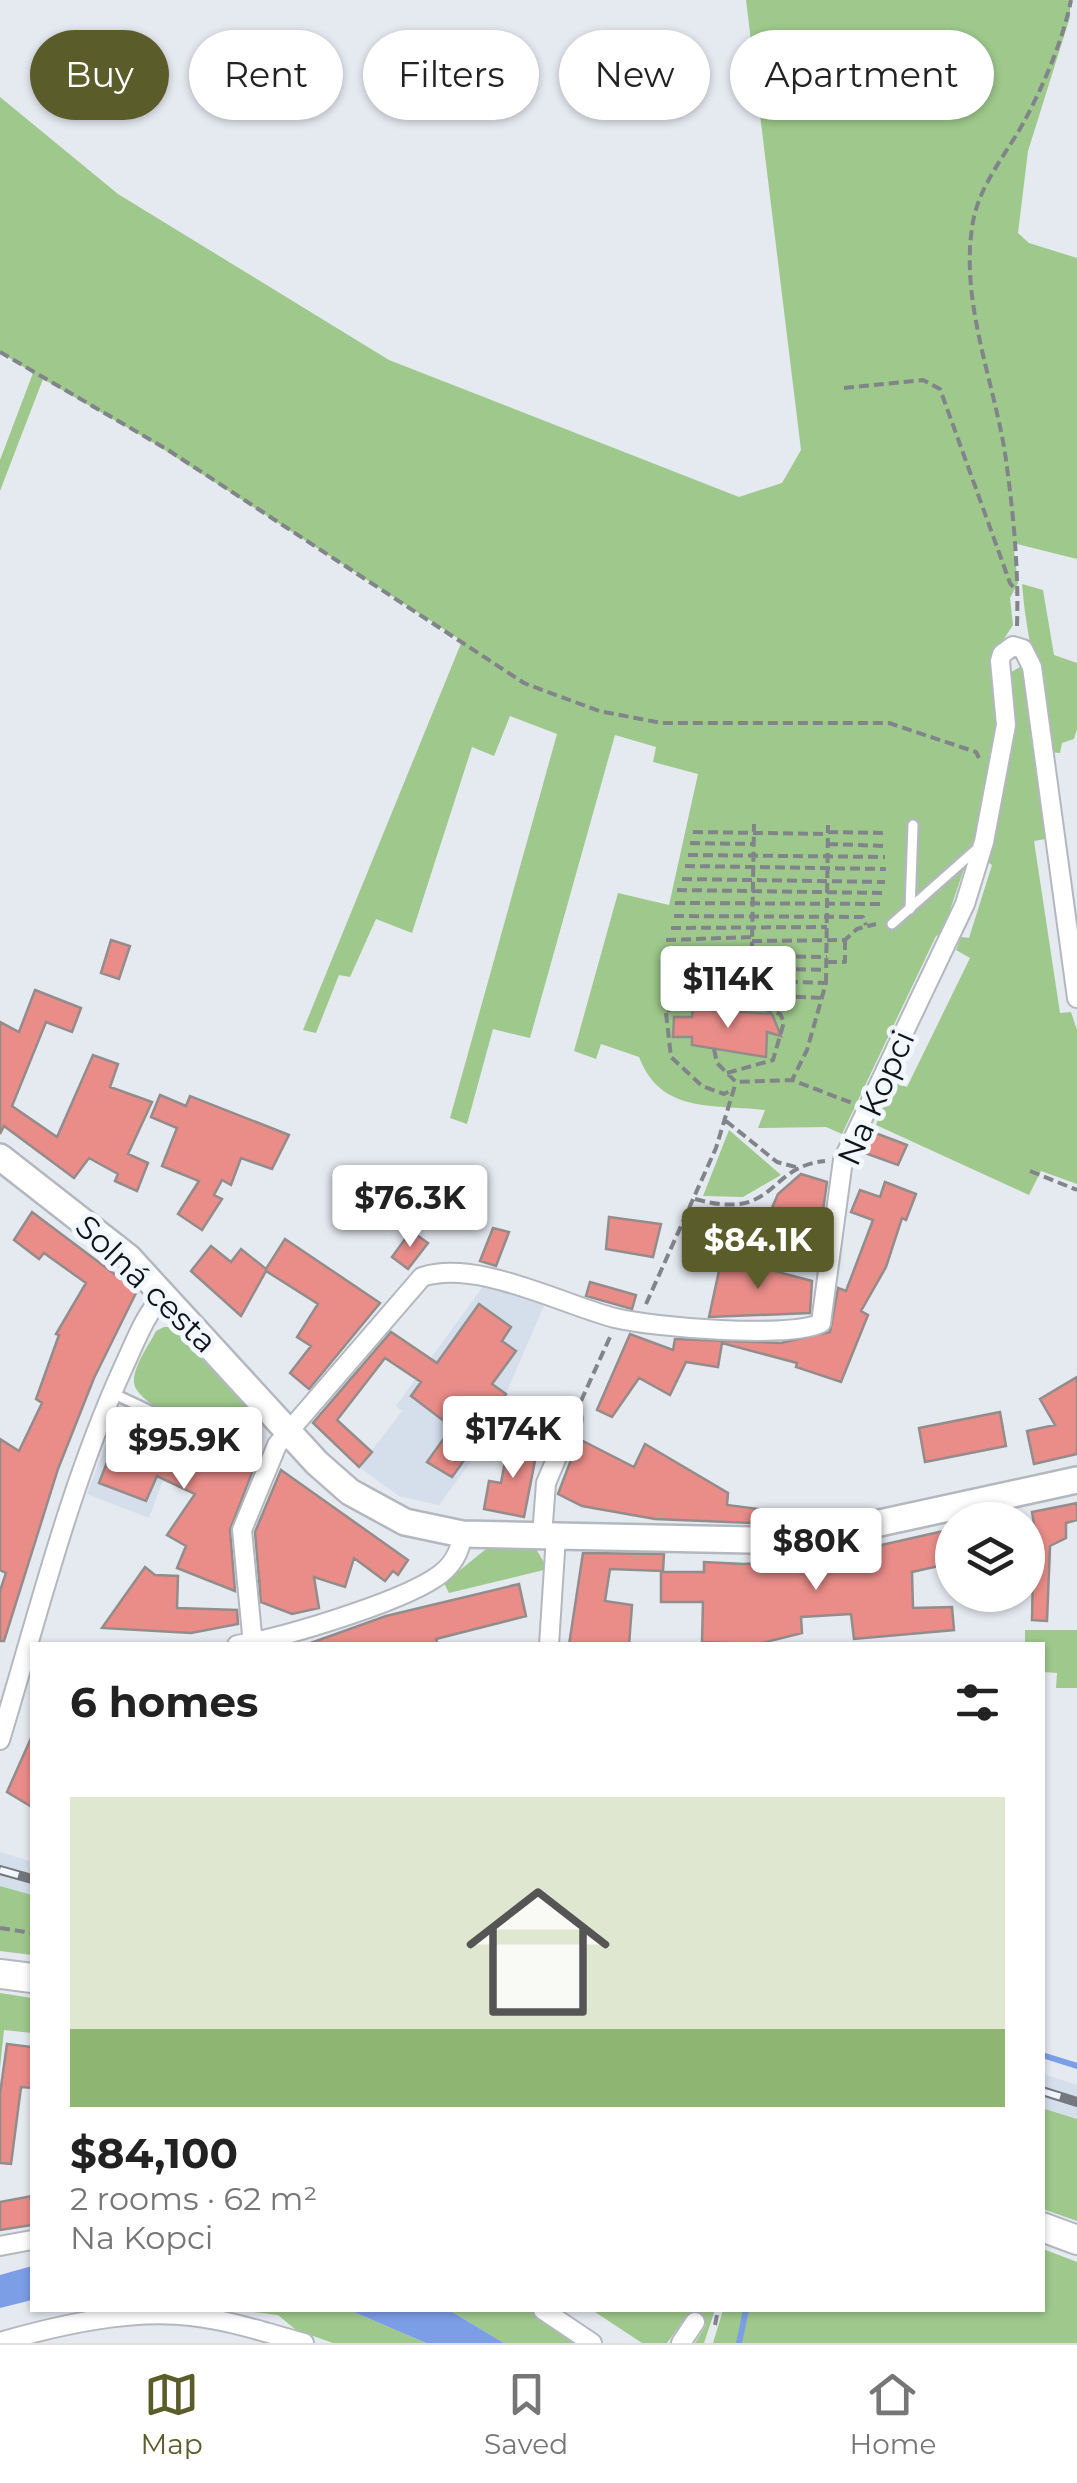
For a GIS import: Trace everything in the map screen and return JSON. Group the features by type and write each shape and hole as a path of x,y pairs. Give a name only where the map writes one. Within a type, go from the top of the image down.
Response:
{"main road":[{"path":"0,1974 30,1978"},
{"path":"1045,2228 1077,2240"}],"street":[{"name":"Na Kopci","path":"289,1432 422,1277 443,1274 497,1280 618,1319 751,1331 820,1323 842,1160 965,904 984,842 1006,726 1001,656 1016,646"},
{"path":"1016,646 1025,652 1032,666 1077,998"},
{"name":"Solná cesta","path":"0,1157 110,1241 333,1478 363,1501 420,1527 462,1534 798,1541 1077,1480"},
{"path":"39,1642 62,1524 112,1392 150,1308 164,1295"},
{"path":"549,1642 549,1536 544,1490 573,1419"},
{"path":"248,1642 242,1530 267,1466 289,1432"},
{"path":"255,1642 347,1614 433,1580 455,1558 462,1534"},
{"path":"0,1740 30,1666"},
{"path":"0,2246 30,2240"},
{"path":"546,2312 592,2343"},
{"path":"0,2342 57,2328 177,2314 218,2320 304,2343"},
{"path":"681,2343 695,2322"}],"lane":[{"path":"910,910 912,825"},
{"path":"892,924 984,842"},
{"path":"112,1392 267,1466"}],"path":[{"path":"1016,646 1018,592 1005,454 970,281 972,226 996,163 1024,122 1044,77 1071,0"},
{"path":"0,352 168,450 524,684 599,712 662,723 889,723 976,752 982,766"},
{"path":"844,388 923,380 940,388 961,457 1010,583 1018,592"},
{"path":"727,1073 773,1060 784,1022 780,1014 750,1005 754,824"},
{"path":"792,1080 824,998 828,830"},
{"path":"693,832 884,833"},
{"path":"690,843 754,844"},
{"path":"828,844 886,846"},
{"path":"688,854 885,858"},
{"path":"685,866 886,869"},
{"path":"682,878 885,882"},
{"path":"678,890 885,893"},
{"path":"675,902 884,904"},
{"path":"674,916 864,917 866,925"},
{"path":"666,940 845,940 866,925 892,924"},
{"path":"671,928 827,927"},
{"path":"666,952 845,962 845,940"},
{"path":"666,964 827,970"},
{"path":"736,1082 731,1092 724,1094 702,1086 671,1057 666,1028 672,978 826,983"},
{"path":"682,989 824,998"},
{"path":"666,1028 674,1027"},
{"path":"714,1049 714,1059 736,1082 792,1080 866,1108"},
{"path":"638,1320 695,1199 726,1121 736,1082"},
{"path":"726,1121 777,1162 799,1168 842,1160"},
{"path":"695,1199 716,1204 754,1204 799,1168"},
{"path":"1030,1171 1077,1190"},
{"path":"573,1419 618,1319"},
{"path":"0,1928 30,1933"}],"shaded area":[{"path":"484,1285 546,1301 506,1393 510,1408 439,1505 399,1496 359,1467 402,1411 396,1406"},
{"path":"120,1406 181,1431 149,1518 87,1494"},
{"path":"0,1852 30,1861 30,1894 0,1886"},
{"path":"1045,2075 1077,2085 1077,2119 1045,2109"}],"green space":[{"path":"746,0 1070,0 1070,17 1028,151 1018,233 1029,243 1077,258 1077,559 1013,543 1018,583 1010,598 1013,625 996,651 1000,687 994,780 942,934 936,936 842,1134 826,1127 758,1128 765,1110 708,1106 675,1097 649,1075 639,1057 601,1044 596,1059 574,1051 618,893 669,905 698,774 653,762 656,747 615,735 530,1038 493,1029 467,1124 450,1118 557,734 510,716 494,756 472,747 412,933 376,919 350,977 339,975 316,1033 303,1030 462,641 149,440 43,379 0,491 0,460 33,373 0,352 0,97 118,194 389,360 739,497 782,483 801,450 761,120 994,120 994,30 750,30"},
{"path":"1022,584 1043,590 1054,655 1077,663 1077,729 1074,739 1062,743 1060,753 1049,752"},
{"path":"1024,668 1045,839 1034,841 1060,1013 1071,1012 1077,1030 1077,1184 1041,1171 1029,1195 876,1125 893,1081 907,1087 970,958 956,950 961,937 969,938 992,865 986,861 1008,674"},
{"path":"729,1130 781,1175 743,1197 703,1196"},
{"path":"172,1327 260,1422 256,1442 243,1448 198,1429 162,1411 137,1391 134,1381 139,1362 156,1331"},
{"path":"486,1549 536,1549 548,1569 449,1593 444,1583"},
{"path":"1025,1630 1077,1630 1077,1688 1056,1688 1057,1673 1045,1672 1045,1642 1025,1642"},
{"path":"0,1886 30,1894 30,1955 0,1951"},
{"path":"0,1993 30,1998 30,2033 4,2030 0,2068"},
{"path":"1045,2109 1077,2119 1077,2221 1045,2210"},
{"path":"1045,2250 1077,2262 1077,2343 713,2343 722,2312 1045,2312"},
{"path":"255,2312 354,2312 426,2343 333,2343 296,2330 278,2315"},
{"path":"452,2312 534,2312 581,2343 504,2343"},
{"path":"595,2312 714,2312 704,2343 695,2343 706,2325 689,2313 667,2343 642,2343"}],"water":[{"path":"30,2267 30,2300 0,2308 0,2275"},
{"path":"354,2312 452,2312 504,2343 426,2343"}],"building":[{"path":"111,940 130,946 119,979 101,973"},
{"path":"35,990 81,1008 72,1032 46,1022 12,1106 57,1137 93,1055 118,1064 110,1087 152,1102 128,1154 148,1163 137,1191 115,1181 118,1174 89,1158 74,1178 4,1126 0,1134 0,1022 19,1032"},
{"path":"693,1009 772,1014 781,1036 767,1032 766,1057 692,1045 692,1037 673,1037 674,1017 692,1017"},
{"path":"160,1095 186,1106 190,1096 289,1135 272,1169 241,1158 231,1185 222,1180 214,1195 222,1199 202,1230 178,1214 199,1181 162,1166 177,1128 151,1117"},
{"path":"870,1131 907,1145 898,1165 862,1152"},
{"path":"801,1174 827,1182 817,1254 760,1235 778,1194"},
{"path":"885,1182 916,1194 906,1220 902,1218 886,1267 861,1311 868,1315 841,1382 796,1367 797,1363 722,1343 718,1367 686,1362 670,1395 639,1378 612,1417 597,1410 630,1334 673,1350 675,1339 781,1343 830,1332 838,1288 846,1291 873,1220 851,1212 860,1190 880,1197"},
{"path":"32,1212 137,1291 94,1378 58,1469 4,1641 0,1641 0,1591 6,1573 0,1570 0,1439 19,1451 42,1403 36,1399 59,1335 56,1334 86,1283 44,1253 39,1259 14,1240"},
{"path":"609,1217 661,1224 653,1257 606,1249"},
{"path":"493,1228 509,1232 496,1266 480,1261"},
{"path":"411,1231 428,1243 408,1269 392,1257"},
{"path":"285,1239 380,1303 309,1389 290,1373 311,1346 297,1337 318,1304 266,1271 241,1316 191,1271 211,1246 231,1262 241,1249 266,1269"},
{"path":"722,1257 812,1281 810,1313 709,1317"},
{"path":"590,1282 636,1295 632,1309 586,1296"},
{"path":"479,1304 511,1327 502,1341 516,1351 492,1384 506,1394 496,1408 500,1410 452,1477 427,1462 452,1427 411,1396 421,1382 385,1358 337,1420 372,1452 359,1467 313,1423 391,1332 437,1363"},
{"path":"1077,1377 1077,1454 1034,1464 1027,1431 1055,1425 1040,1399"},
{"path":"1000,1412 1006,1446 925,1462 919,1428"},
{"path":"126,1413 253,1470 230,1530 235,1591 177,1568 186,1546 167,1535 195,1494 157,1476 146,1501 99,1483"},
{"path":"579,1439 634,1467 645,1444 728,1493 727,1505 774,1511 774,1524 655,1519 582,1506 558,1494"},
{"path":"509,1440 538,1445 524,1517 484,1509 489,1481 501,1483"},
{"path":"281,1470 408,1560 398,1575 393,1571 385,1581 354,1558 345,1587 314,1577 319,1608 292,1614 261,1602 255,1532"},
{"path":"1077,1503 1077,1520 1066,1523 1066,1538 1050,1546 1047,1621 1032,1620 1032,1612 1045,1612 1045,1509"},
{"path":"935,1533 935,1567 912,1572 913,1608 952,1612 954,1630 854,1639 851,1614 801,1617 802,1633 766,1642 702,1642 703,1602 661,1602 661,1572 704,1572 704,1562 744,1564 824,1558"},
{"path":"583,1553 664,1554 663,1571 610,1569 605,1601 632,1605 629,1642 569,1642"},
{"path":"145,1567 155,1575 178,1576 177,1608 237,1610 238,1624 191,1633 102,1628"},
{"path":"519,1584 526,1616 436,1639 437,1642 313,1642 386,1616"},
{"path":"30,1740 30,1806 7,1792"},
{"path":"7,2044 30,2047 30,2088 21,2087 11,2164 0,2163 0,2094"},
{"path":"30,2196 30,2225 0,2230 0,2202"}],"waterway":[{"path":"1045,2056 1077,2066"},
{"path":"739,2343 746,2312"}],"railway":[{"path":"0,1870 30,1878"},
{"path":"1045,2092 1077,2102"}]}
